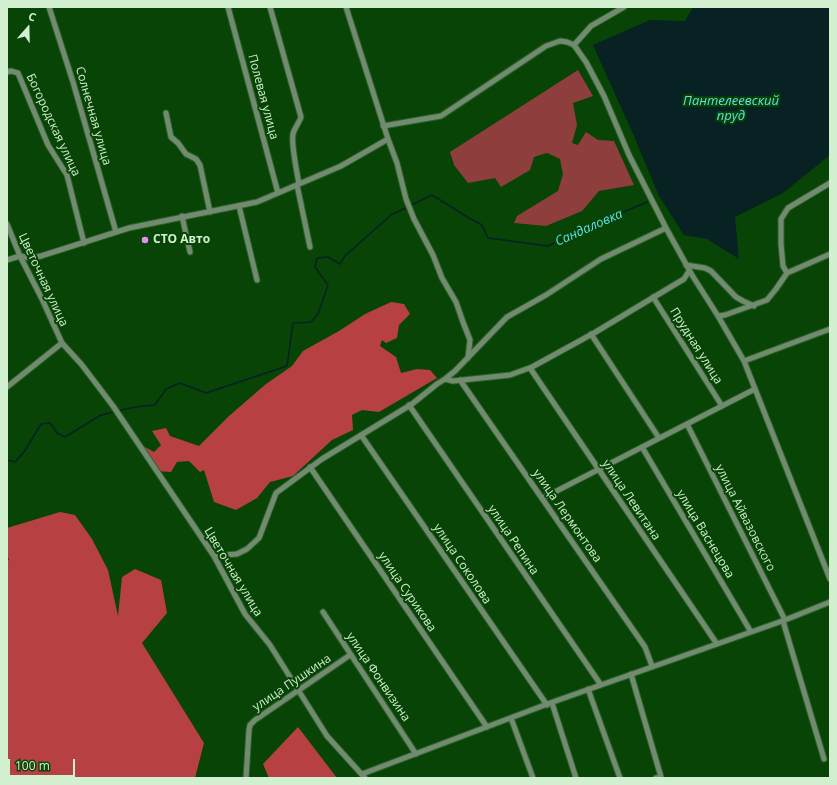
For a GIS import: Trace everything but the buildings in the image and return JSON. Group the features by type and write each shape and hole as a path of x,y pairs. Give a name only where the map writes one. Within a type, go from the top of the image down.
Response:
{"street":[{"name":"Солнечная улица","path":"49,7 73,82 116,232"},
{"name":"Полевая улица","path":"228,7 278,193"},
{"path":"270,7 301,117 300,123 293,133 294,155 310,247"},
{"path":"346,7 383,126 397,163 406,199 414,219 433,255 442,278 456,302 470,340 468,359"},
{"path":"574,46 591,26 624,7"},
{"path":"383,126 441,116 546,46 560,41 567,42 574,46 586,62 604,96 628,154 689,271 718,316 744,361 830,579"},
{"name":"Богородская улица","path":"7,72 11,71 18,73 48,145 67,176 84,243"},
{"path":"166,113 171,137 178,143 186,154 196,159 200,165 210,212"},
{"path":"7,260 20,256 31,258 41,256 116,232 182,216 210,212 257,202 341,166 388,139"},
{"path":"787,272 783,266 780,219 788,208 830,183"},
{"path":"239,206 257,280"},
{"path":"182,216 190,252"},
{"name":"Цветочная улица","path":"7,224 20,256 62,343 82,365 113,406 214,556 245,614 270,645 326,736 364,776"},
{"path":"214,556 237,554 247,549 259,538 276,493 310,467 409,406 455,372 507,317 601,259 666,228"},
{"path":"718,316 754,306 767,300 776,290 787,272 830,254"},
{"path":"686,265 704,268 711,271 736,297 754,306"},
{"path":"445,379 453,381 510,375 530,368 684,279 689,271"},
{"name":"Прудная улица","path":"654,297 722,406"},
{"path":"744,361 830,329"},
{"path":"591,334 659,438"},
{"name":"Цветочная улица","path":"7,388 62,343"},
{"name":"улица Левитана","path":"530,368 717,644"},
{"name":"улица Лермонтова","path":"460,380 645,647 652,666"},
{"path":"543,498 755,389"},
{"name":"улица Репина","path":"409,406 601,685"},
{"name":"улица Айвазовского","path":"687,424 784,620 824,759"},
{"name":"улица Соколова","path":"361,435 549,704 576,778"},
{"name":"улица Васнецова","path":"642,447 751,632"},
{"name":"улица Сурикова","path":"310,467 487,727"},
{"path":"364,776 416,754 588,689 751,632 830,602"},
{"name":"улица Фонвизина","path":"323,612 416,754"},
{"name":"улица Пушкина","path":"246,778 250,725 255,720 350,655"},
{"path":"631,674 659,777"},
{"path":"588,689 620,778"},
{"path":"511,718 533,778"}],"shaded area":[{"path":"578,70 593,96 573,103 577,125 572,143 578,145 586,132 598,140 614,141 634,185 599,191 582,211 546,226 514,223 517,216 558,191 563,174 560,159 547,153 534,157 530,170 501,187 495,178 468,183 454,165 450,152"},
{"path":"391,302 404,304 410,314 399,325 397,338 386,343 382,340 380,346 396,357 401,373 417,369 430,370 437,378 379,412 362,410 352,415 353,430 332,440 293,476 270,482 257,498 236,510 214,502 204,470 200,472 189,461 177,462 171,472 157,471 143,446 154,452 161,445 152,431 166,428 170,436 199,446 229,416 266,384 292,366 303,351 339,331 365,314"},
{"path":"60,512 75,515 92,539 108,570 118,616 122,577 135,569 161,580 167,613 142,643 204,743 195,778 7,778 7,563 9,559 7,557 7,528"},
{"path":"298,727 337,778 269,778 263,764"}],"water":[{"name":"Пантелеевский пруд","path":"693,7 830,7 830,155 783,193 735,217 739,259 707,239 684,235 659,196 593,45 650,20 685,21"}],"waterway":[{"name":"Сандаловка","path":"7,460 15,462 24,452 41,424 50,423 57,433 65,437 101,415 135,407 155,405 166,389 180,383 206,393 287,366 293,323 311,322 318,314 328,285 315,267 317,258 328,257 340,264 345,256 391,215 432,195 482,225 488,238 548,246 574,234 602,224 614,216 647,202"}],"place":[{"name":"СТО Авто","path":"145,240"}]}
